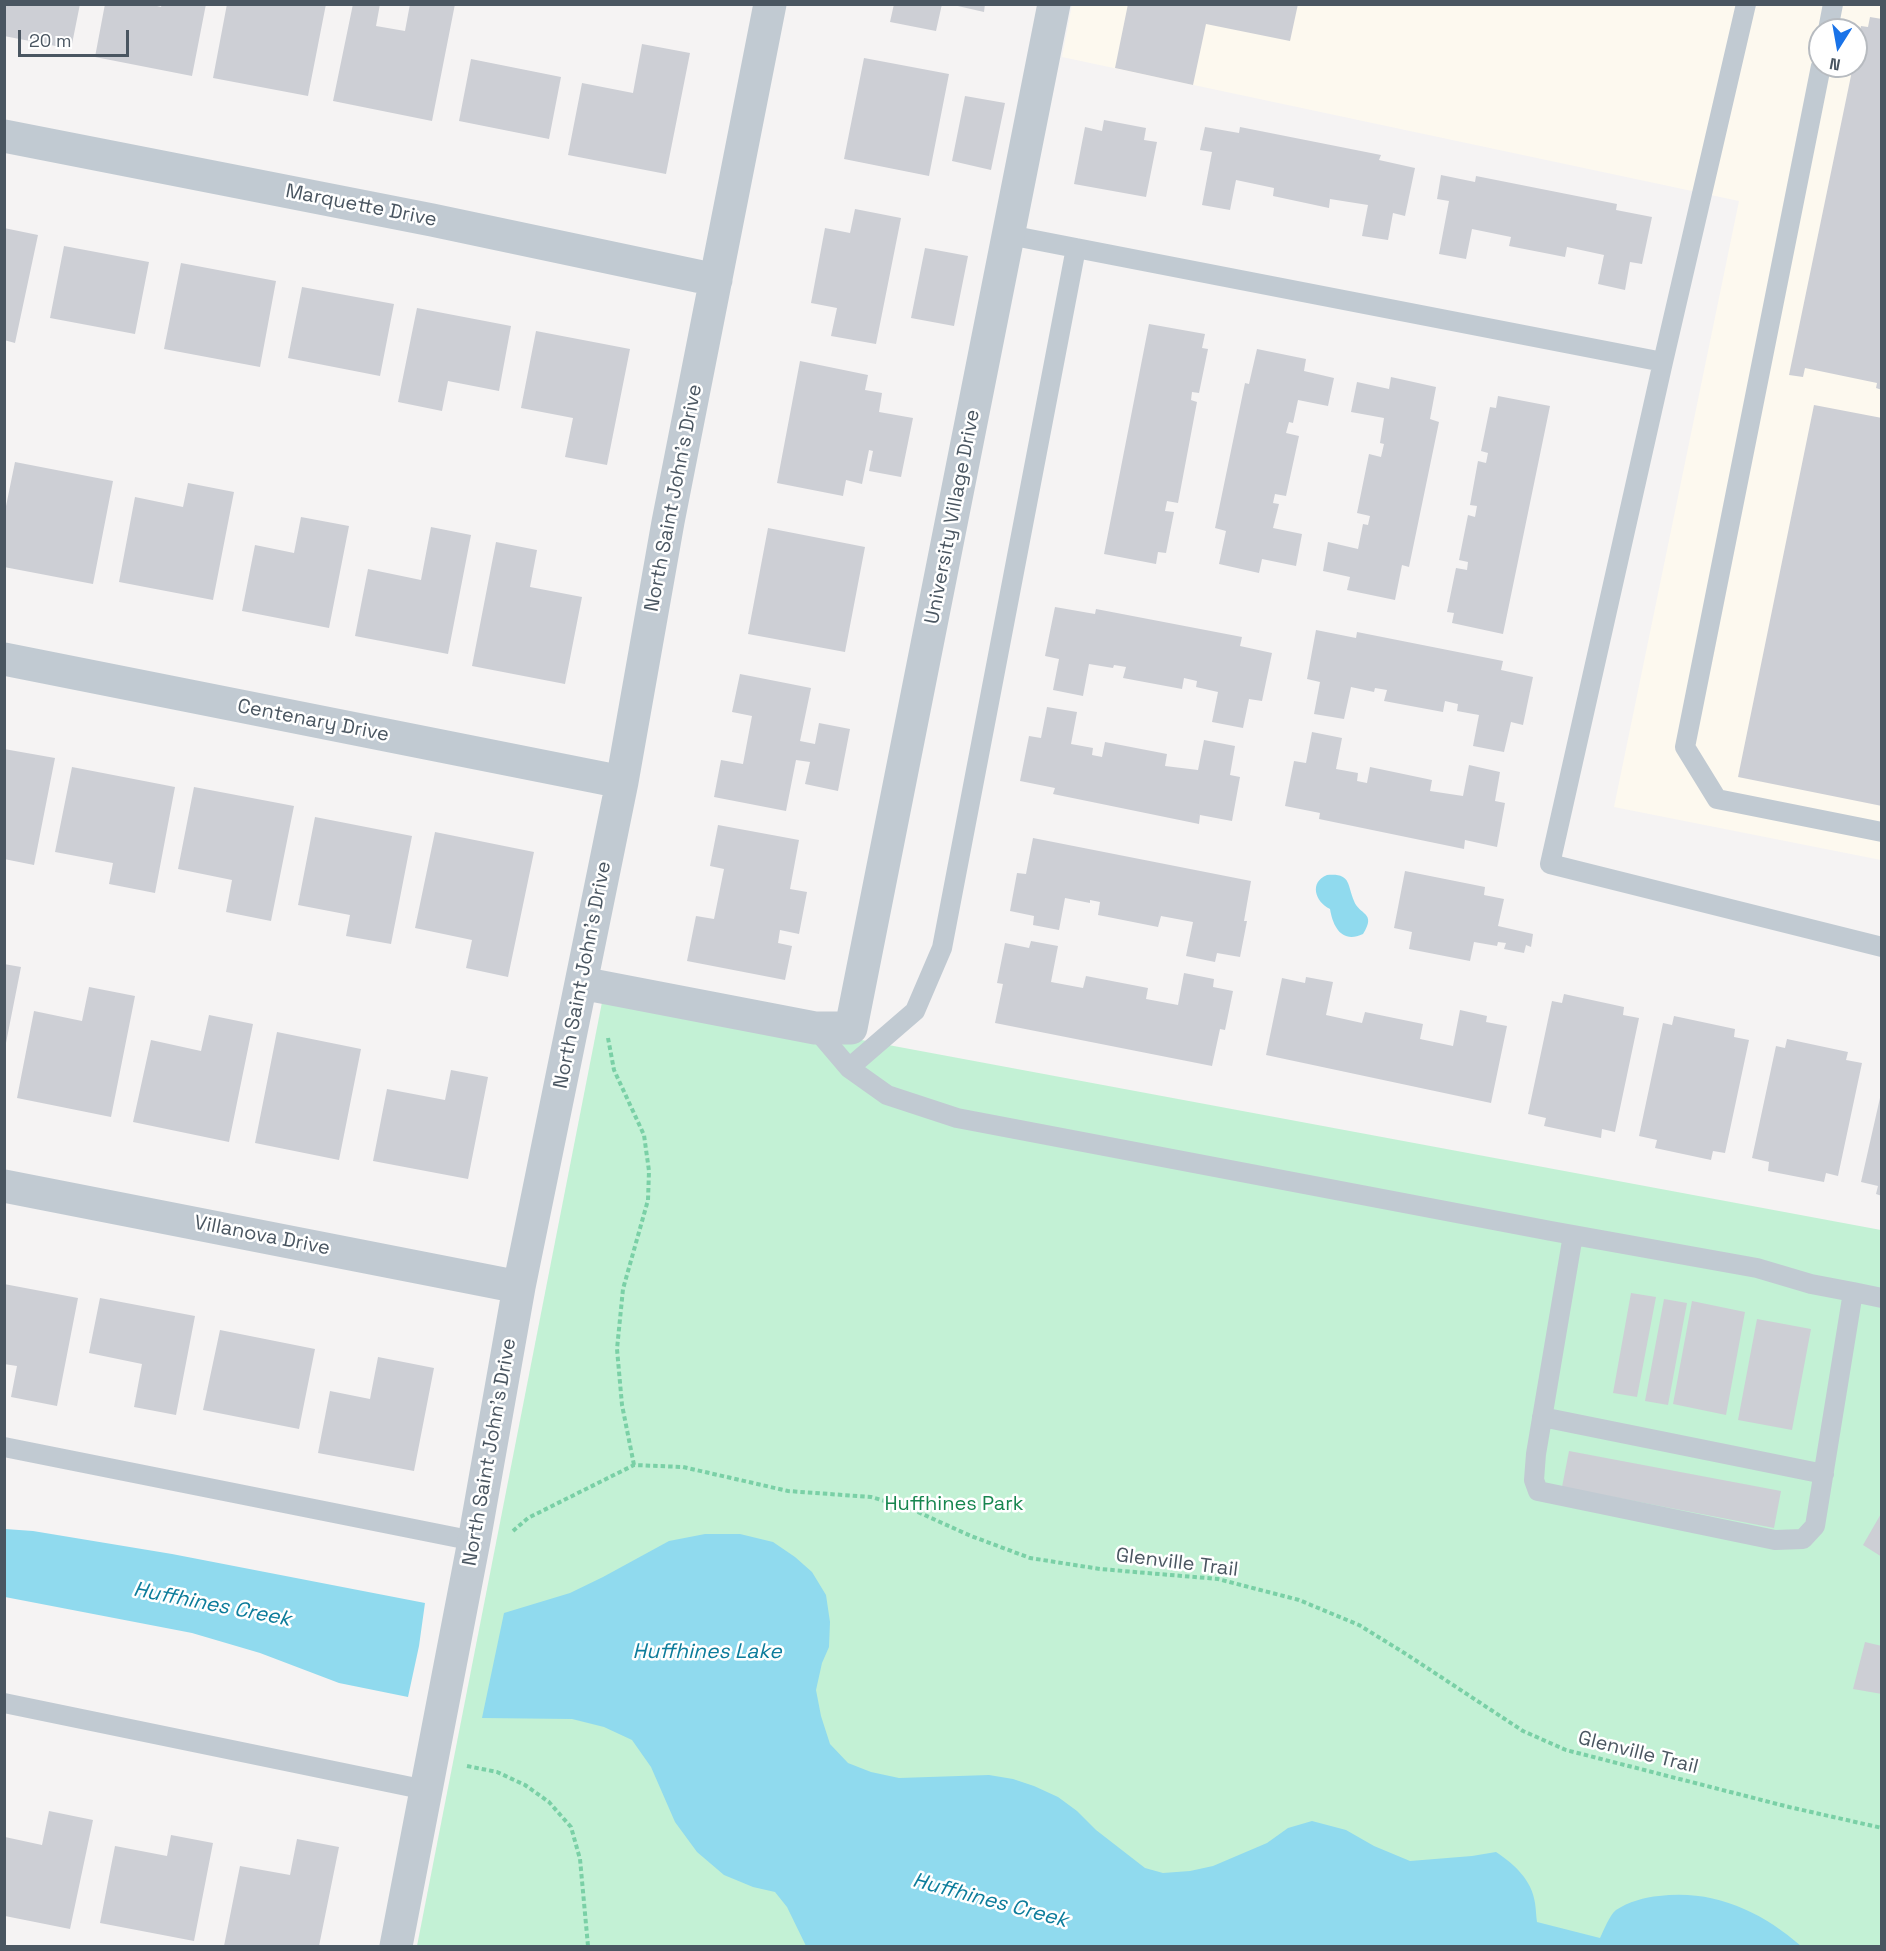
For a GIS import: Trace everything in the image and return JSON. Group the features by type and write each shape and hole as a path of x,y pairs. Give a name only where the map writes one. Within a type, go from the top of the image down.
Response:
{"street":[{"name":"North Saint John's Drive","path":"396,1947 474,1541 519,1287 593,985 622,782 668,522 770,4"},
{"name":"University Village Drive","path":"816,1028 851,1028 1054,4"},
{"name":"Marquette Drive","path":"4,136 444,223 716,280"},
{"name":"Centenary Drive","path":"4,659 622,782"},
{"path":"593,985 816,1028"},
{"name":"Villanova Drive","path":"4,1186 519,1287"}],"lane":[{"path":"1746,4 1550,864 1881,947"},
{"path":"1819,78 1685,747 1717,799 1881,831"},
{"path":"1009,235 1663,362"},
{"path":"849,1068 915,1011 942,948 1076,248"},
{"path":"816,1028 849,1068 887,1095 957,1118 1757,1268 1811,1284 1881,1298"},
{"path":"1573,1235 1542,1417 1534,1480 1538,1491 1775,1539 1803,1539 1815,1526 1853,1292"},
{"path":"1542,1417 1824,1474"},
{"path":"4,1447 474,1541"},
{"path":"4,1703 426,1790"}],"path":[{"path":"593,985 614,1070 644,1135 649,1171 648,1200 623,1289 617,1349 622,1405 634,1465"},
{"name":"Glenville Trail","path":"512,1532 528,1518 634,1465 682,1467 788,1491 871,1497 909,1508 971,1536 1030,1558 1100,1569 1218,1579 1299,1600 1359,1625 1523,1731 1566,1750 1881,1828"}],"shaded area":[{"path":"1072,5 1881,5 1881,860 1614,807 1739,201 1062,57"}],"green space":[{"name":"Huffhines Park","path":"604,992 1881,1230 1881,1946 417,1946"}],"water":[{"path":"1327,875 1340,876 1347,881 1356,906 1368,918 1363,934 1349,937 1336,927 1330,909 1321,902 1316,892 1318,882"},
{"name":"Huffhines Creek","path":"5,1529 33,1531 172,1554 425,1603 408,1697 339,1683 260,1653 192,1633 5,1597"},
{"name":"Huffhines Lake","path":"705,1534 740,1534 773,1542 812,1572 826,1595 830,1622 829,1647 822,1663 816,1690 821,1716 830,1744 848,1763 871,1772 899,1778 989,1775 1013,1779 1034,1786 1058,1797 1077,1811 1096,1830 1145,1868 1163,1873 1213,1866 1267,1843 1288,1828 1312,1821 1346,1830 1374,1846 1410,1861 1496,1852 1515,1867 1526,1880 1533,1895 1537,1922 1600,1938 1613,1913 1637,1900 1679,1895 1698,1896 1735,1905 1753,1913 1770,1922 1801,1946 806,1946 787,1907 775,1892 753,1887 724,1875 697,1852 675,1822 651,1767 632,1740 604,1727 572,1719 482,1718 504,1613 570,1593 669,1541"}],"building":[{"path":"4,4 80,4 71,49 4,36"},
{"path":"105,4 149,4 161,7 162,4 206,4 192,76 95,57"},
{"path":"227,4 326,4 308,96 213,78"},
{"path":"353,4 380,4 376,26 405,31 410,4 455,4 432,121 333,101"},
{"path":"894,4 942,4 936,31 890,22"},
{"path":"949,4 985,4 984,12"},
{"path":"1128,4 1298,4 1290,41 1206,24 1193,85 1115,68"},
{"path":"1870,17 1882,19 1882,390 1876,388 1877,383 1805,368 1803,377 1789,375 1851,78 1868,78"},
{"path":"642,44 690,53 666,174 568,155 582,83 633,93"},
{"path":"864,58 949,74 929,176 844,159"},
{"path":"471,59 561,77 549,139 459,121"},
{"path":"965,96 1005,103 991,170 952,161"},
{"path":"1104,120 1146,128 1144,140 1157,142 1146,197 1074,184 1085,127 1102,131"},
{"path":"1205,127 1239,133 1240,127 1381,155 1379,160 1415,168 1405,216 1393,213 1388,240 1362,236 1368,205 1330,199 1329,208 1273,196 1274,188 1236,180 1230,210 1202,205 1212,152 1200,150"},
{"path":"1441,175 1475,182 1476,176 1617,204 1616,210 1652,217 1642,264 1630,262 1625,290 1598,284 1604,255 1567,247 1565,257 1509,246 1511,237 1472,229 1466,259 1439,254 1449,201 1437,199"},
{"path":"855,209 901,218 876,344 831,336 837,308 811,303 825,228 850,233"},
{"path":"4,228 38,235 15,343 4,340"},
{"path":"64,246 149,262 135,334 50,318"},
{"path":"925,248 968,256 954,326 911,318"},
{"path":"181,263 276,281 260,367 164,349"},
{"path":"302,287 394,304 380,376 288,358"},
{"path":"417,308 511,326 499,391 448,381 442,411 398,402"},
{"path":"1149,324 1205,334 1202,348 1208,349 1199,393 1192,392 1191,400 1197,402 1178,503 1167,501 1165,511 1174,512 1166,553 1158,552 1156,564 1104,554"},
{"path":"536,331 630,349 607,465 565,457 573,418 521,408"},
{"path":"1257,349 1306,359 1304,371 1334,378 1328,406 1298,400 1293,423 1289,422 1286,433 1299,436 1286,496 1275,494 1273,503 1279,504 1273,528 1302,534 1296,566 1262,559 1259,573 1219,564 1226,531 1215,528 1245,383 1249,384"},
{"path":"800,361 868,375 865,390 882,393 879,412 913,418 901,477 869,471 873,451 869,450 862,484 846,480 843,496 777,483"},
{"path":"1391,377 1436,387 1430,419 1439,422 1409,567 1402,565 1395,600 1347,590 1350,577 1323,571 1328,542 1358,549 1363,524 1368,525 1370,516 1357,513 1369,454 1381,457 1384,444 1380,443 1384,418 1351,412 1357,382 1389,389"},
{"path":"1498,396 1550,406 1503,634 1452,623 1454,613 1447,612 1456,568 1467,570 1468,562 1459,560 1468,515 1475,517 1477,506 1470,505 1478,461 1486,463 1488,453 1481,451 1490,407 1496,408"},
{"path":"1814,405 1882,418 1882,806 1738,777"},
{"path":"15,462 113,481 93,584 4,567 4,516"},
{"path":"188,483 234,492 213,600 119,582 135,497 183,507"},
{"path":"301,517 349,526 329,628 242,611 255,545 294,553"},
{"path":"431,527 471,535 448,654 355,636 368,569 421,580"},
{"path":"768,528 865,547 845,652 748,634"},
{"path":"496,542 537,550 530,587 582,597 565,684 472,666"},
{"path":"1055,607 1095,614 1096,609 1242,637 1240,646 1272,653 1262,701 1249,699 1243,728 1212,722 1218,692 1196,687 1197,681 1184,678 1182,689 1123,678 1126,667 1114,665 1113,668 1089,664 1083,696 1053,690 1059,659 1045,656"},
{"path":"1316,630 1356,638 1357,632 1503,661 1501,670 1533,677 1523,725 1511,722 1504,752 1473,746 1479,715 1457,711 1458,704 1445,701 1443,712 1384,701 1387,690 1375,688 1374,692 1351,687 1344,719 1314,714 1320,682 1307,679"},
{"path":"740,674 811,688 800,741 815,744 819,723 850,729 838,791 805,784 810,762 796,760 786,811 714,797 721,760 743,764 752,716 732,712"},
{"path":"1047,707 1077,712 1071,744 1093,748 1092,755 1102,757 1105,742 1167,754 1165,766 1198,770 1204,740 1235,746 1230,775 1240,777 1232,821 1200,815 1199,824 1053,794 1055,788 1020,781 1029,736 1041,738"},
{"path":"1312,732 1342,738 1336,769 1358,773 1357,781 1367,783 1370,767 1432,780 1430,791 1463,796 1469,765 1500,772 1495,801 1505,803 1497,847 1465,840 1464,849 1319,819 1320,813 1285,806 1294,761 1306,763"},
{"path":"4,749 55,758 34,865 4,859"},
{"path":"72,767 175,787 155,893 109,884 113,863 55,852"},
{"path":"194,787 294,806 271,921 226,912 232,880 178,869"},
{"path":"315,817 412,836 391,944 346,936 350,915 298,905"},
{"path":"718,825 799,840 790,889 807,892 799,934 780,930 778,943 792,946 785,980 687,961 696,916 714,919 724,869 710,866"},
{"path":"435,832 534,852 508,977 466,968 472,940 415,928"},
{"path":"1033,838 1251,881 1240,957 1217,953 1215,962 1186,956 1193,922 1161,916 1158,927 1098,915 1100,902 1090,900 1090,903 1065,898 1059,930 1033,925 1034,916 1010,911 1017,873 1026,874"},
{"path":"1405,871 1485,887 1484,895 1504,899 1498,926 1533,934 1531,947 1526,945 1524,953 1504,949 1506,943 1498,942 1497,946 1474,942 1470,961 1409,949 1412,932 1394,928"},
{"path":"1031,941 1058,946 1051,982 1083,988 1086,976 1148,988 1146,999 1178,1005 1184,973 1214,979 1213,987 1233,991 1225,1030 1220,1029 1212,1066 995,1023 1003,984 997,983 1005,943 1029,948"},
{"path":"4,964 21,967 6,1043 4,1043"},
{"path":"1306,977 1333,982 1326,1015 1362,1023 1365,1012 1423,1024 1420,1039 1453,1046 1460,1010 1487,1016 1486,1022 1507,1026 1491,1103 1266,1055 1282,978 1305,983"},
{"path":"89,987 135,996 111,1117 17,1098 34,1011 82,1021"},
{"path":"1564,994 1624,1007 1623,1015 1639,1018 1615,1132 1602,1129 1601,1138 1544,1126 1546,1118 1528,1114 1552,1001 1562,1003"},
{"path":"209,1015 253,1024 229,1142 133,1122 151,1040 201,1051"},
{"path":"1674,1016 1735,1029 1734,1037 1749,1040 1725,1153 1713,1151 1711,1160 1655,1148 1657,1140 1639,1136 1663,1023 1672,1025"},
{"path":"277,1032 361,1049 339,1160 255,1143"},
{"path":"1787,1039 1848,1052 1846,1060 1862,1063 1838,1176 1826,1173 1824,1182 1768,1171 1769,1162 1752,1158 1776,1046 1785,1048"},
{"path":"451,1070 488,1077 468,1179 373,1161 387,1089 445,1100"},
{"path":"1882,1089 1882,1196 1876,1194 1878,1186 1861,1182"},
{"path":"4,1284 78,1298 57,1406 11,1397 17,1366 4,1364"},
{"path":"1631,1293 1656,1297 1637,1397 1613,1393"},
{"path":"100,1298 195,1316 176,1415 134,1407 142,1364 89,1353"},
{"path":"1664,1299 1687,1303 1668,1405 1645,1401"},
{"path":"1692,1301 1745,1312 1726,1415 1673,1404"},
{"path":"1757,1319 1811,1329 1792,1430 1738,1420"},
{"path":"220,1330 315,1349 299,1429 203,1410"},
{"path":"378,1357 434,1368 414,1471 318,1453 330,1391 370,1399"},
{"path":"1569,1451 1781,1491 1774,1528 1562,1487"},
{"path":"1882,1512 1882,1557 1863,1545"},
{"path":"1865,1642 1882,1646 1882,1694 1853,1689"},
{"path":"49,1811 93,1820 70,1929 5,1916 5,1837 42,1845"},
{"path":"171,1835 213,1843 194,1941 100,1923 115,1846 167,1856"},
{"path":"297,1839 339,1847 319,1946 224,1946 240,1866 290,1875"}]}
